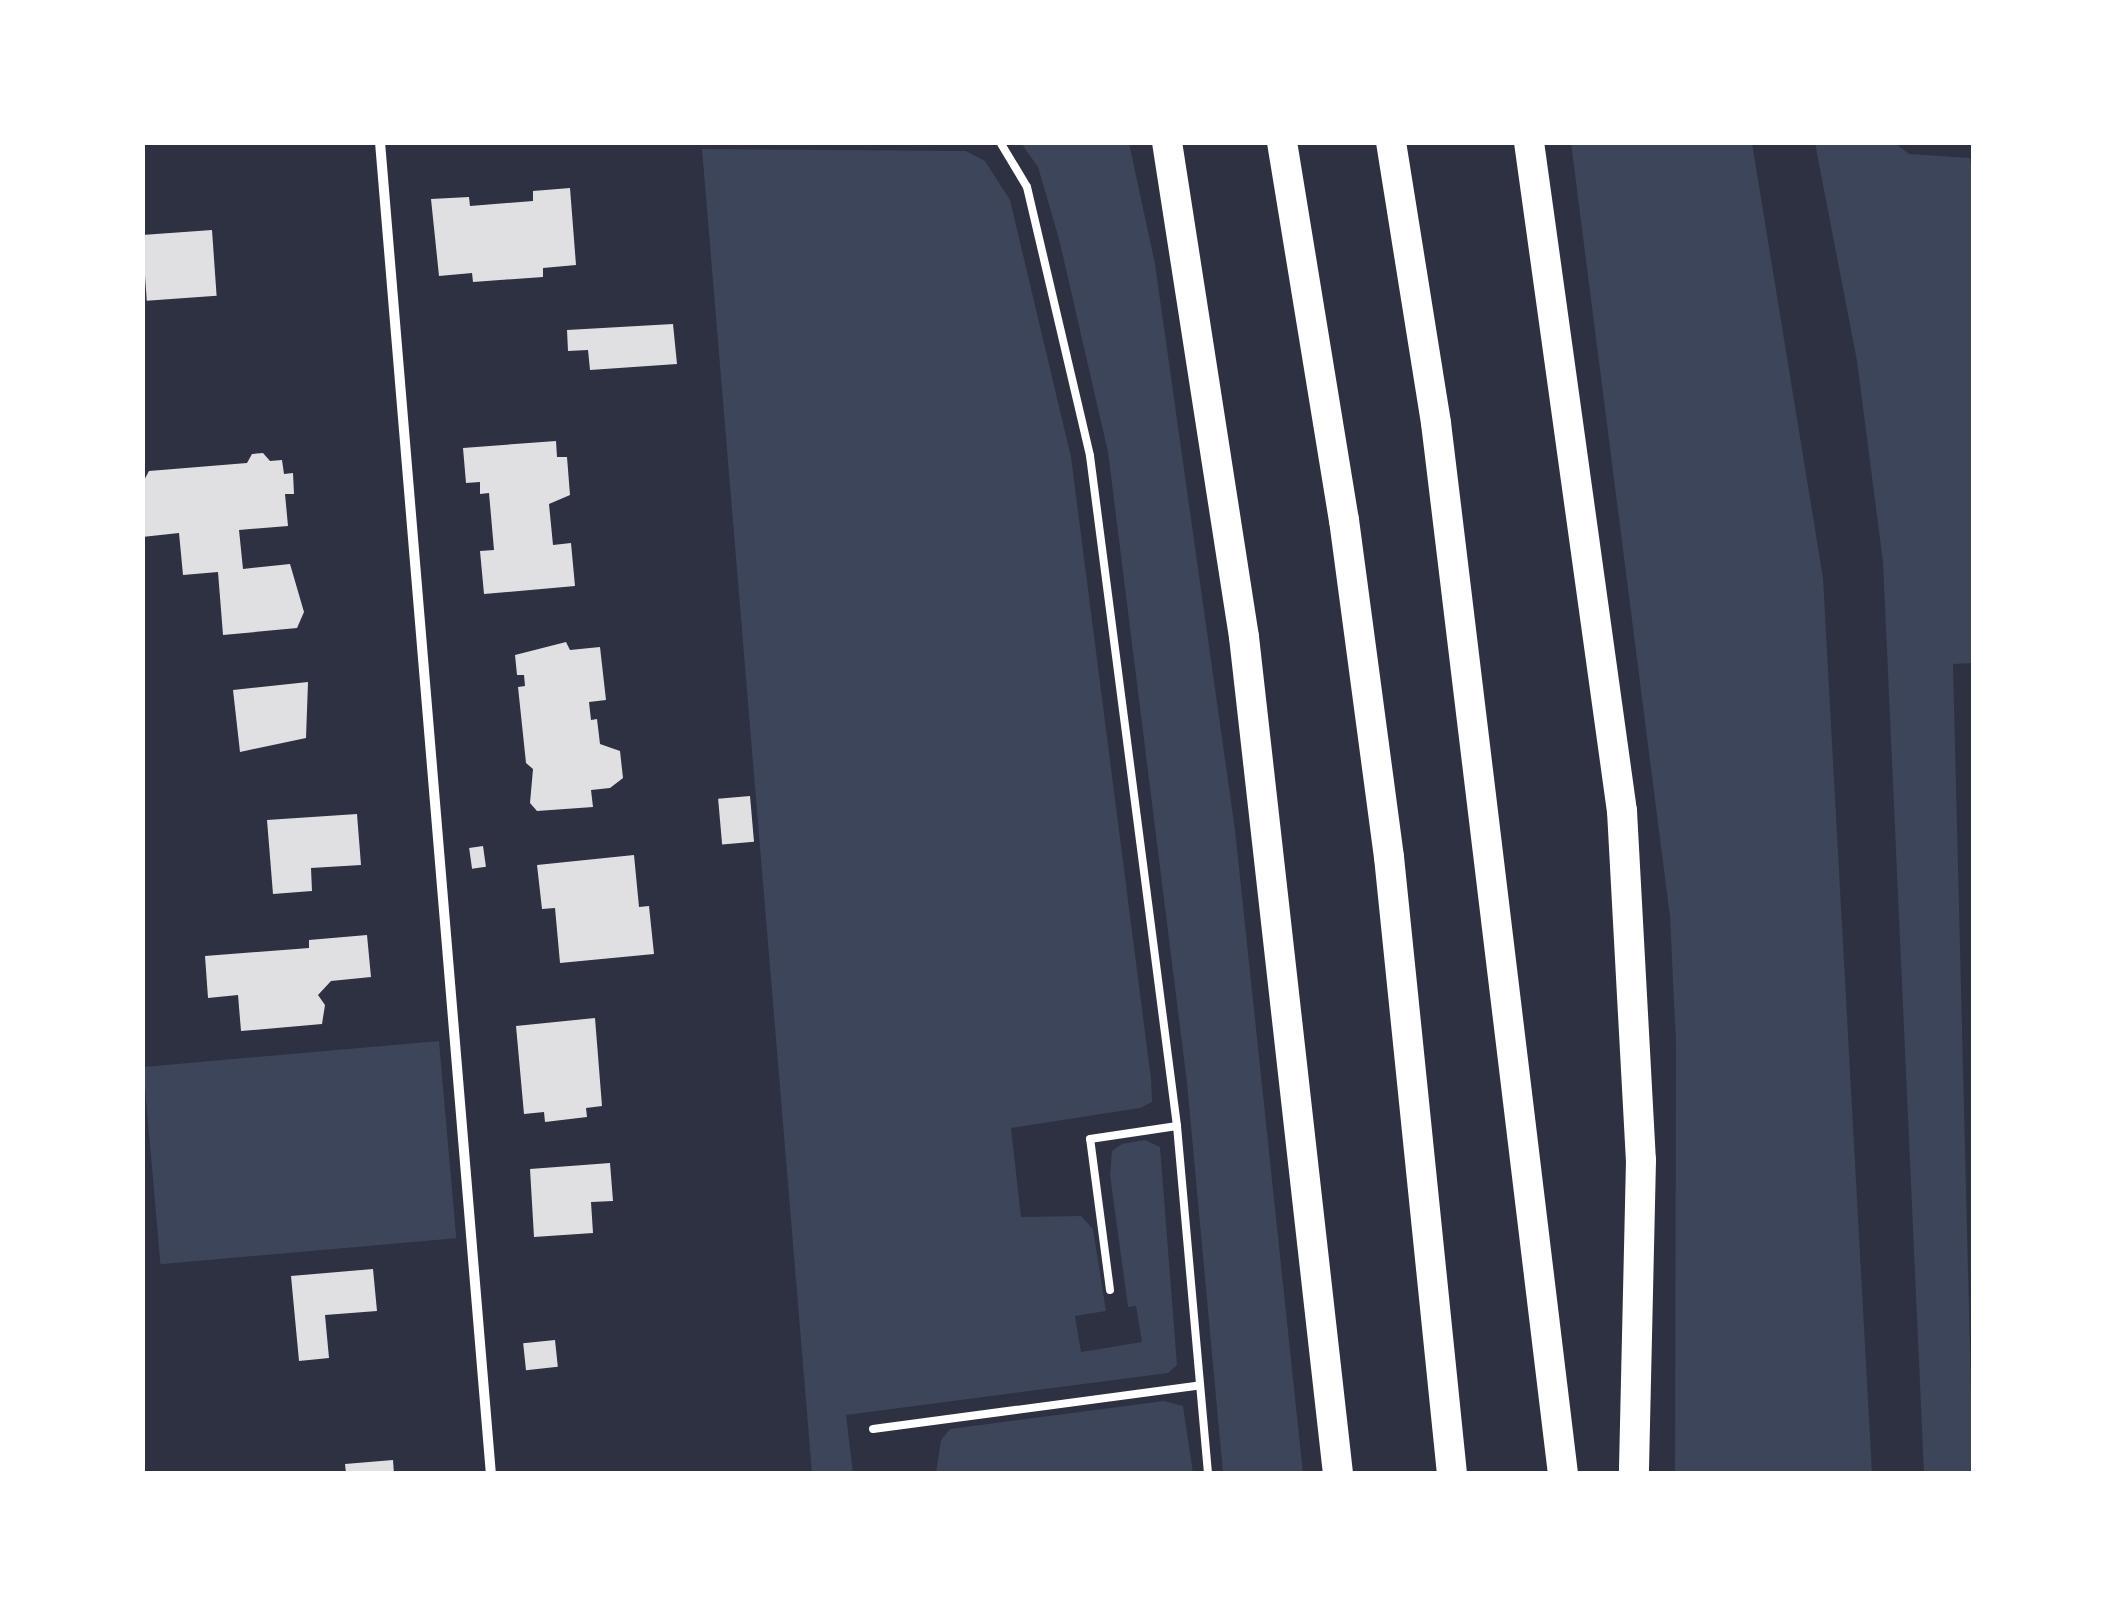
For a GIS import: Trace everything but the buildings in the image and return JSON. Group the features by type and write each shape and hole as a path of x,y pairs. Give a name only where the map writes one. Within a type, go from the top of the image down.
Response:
{"highway":[{"path":"1167,142 1244,637 1338,1474"},
{"path":"1282,142 1389,857 1452,1474"},
{"path":"1391,142 1436,423 1563,1474"},
{"path":"1529,142 1622,810 1642,1160 1634,1474"}],"street":[{"path":"380,142 491,1474"}],"lane":[{"path":"1000,142 1026,186 1090,456 1177,1126 1197,1386 1208,1474"},
{"path":"1110,1290 1090,1139 1177,1126"},
{"path":"873,1430 1197,1386"}],"shaded area":[{"path":"1021,143 1129,143 1155,264 1235,830 1303,1473 1223,1473 1187,1083 1108,452 1059,239 1038,167"},
{"path":"1571,143 1752,143 1823,578 1872,1473 1675,1473 1676,1043 1670,917"},
{"path":"1815,143 1895,143 1909,154 1970,158 1973,175 1974,663 1953,664 1973,1473 1924,1473 1883,562 1857,361"},
{"path":"702,149 966,151 985,161 1010,200 1071,457 1151,1079 1152,1102 1140,1108 1011,1128 1021,1217 1081,1216 1093,1229 1106,1311 1075,1316 1081,1352 1142,1342 1136,1306 1128,1307 1110,1175 1112,1151 1122,1144 1145,1140 1160,1147 1177,1365 1168,1373 846,1415 853,1473 812,1473"},
{"path":"439,1041 456,1238 160,1264 143,1067"},
{"path":"1164,1401 1183,1406 1193,1473 936,1473 941,1440 950,1429"}]}
